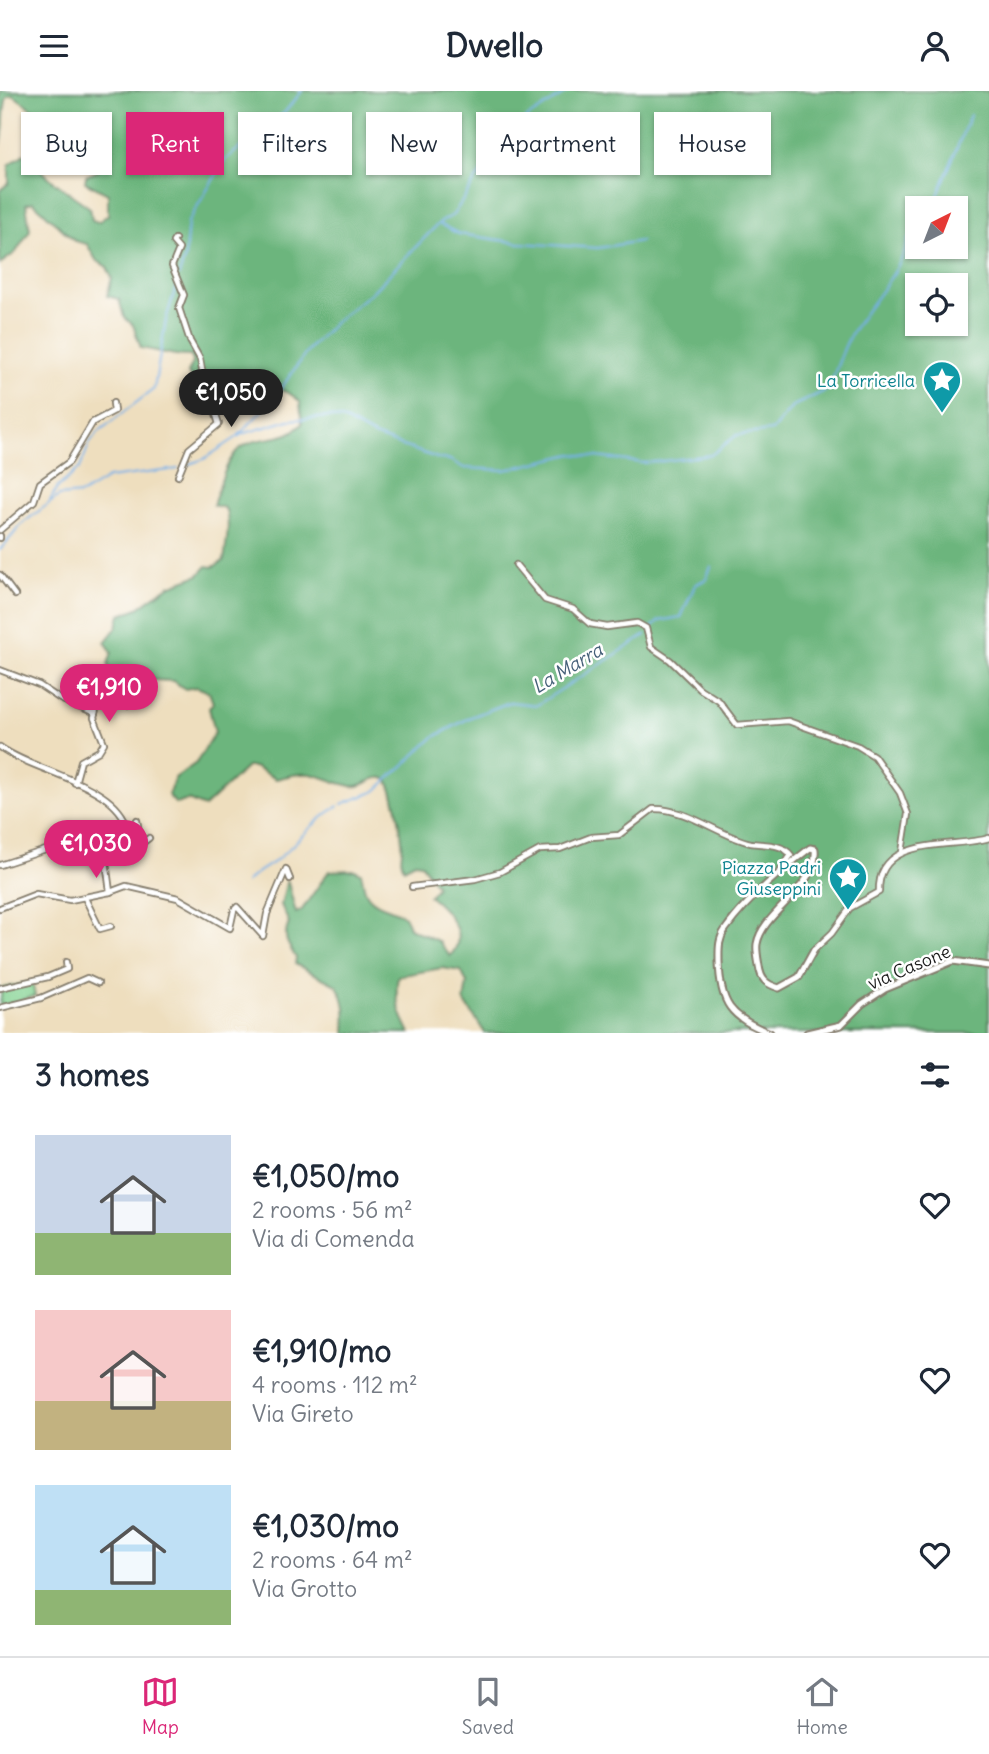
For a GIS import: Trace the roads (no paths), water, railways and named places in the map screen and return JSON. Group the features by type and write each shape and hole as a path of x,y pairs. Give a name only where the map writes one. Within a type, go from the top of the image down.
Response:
{"street":[{"path":"175,239 173,242 179,249 172,266 184,295 179,308 190,341 200,359 206,392 219,424 189,449 180,471"},
{"path":"213,405 228,386 259,391"},
{"path":"0,530 33,501 40,483 69,462 91,425 114,411 113,403"},
{"path":"516,565 545,600 573,608 590,624 607,627 637,623 646,628 651,647 670,660 700,689 719,701 737,725 788,721 858,746 874,756 900,793 908,814 902,852 886,870 879,885 879,892 857,902 849,914 839,921 832,933 814,950 795,981 779,988 765,982 760,974 757,943 761,933 801,885 815,849 810,848 774,879 724,931 719,951 719,982 724,1001 740,1017 770,1033"},
{"path":"0,575 15,595"},
{"path":"0,670 39,685 60,699 95,713"},
{"path":"75,783 81,761 99,751 104,743 96,726 95,713 99,701 129,703 121,686 126,684 135,693 136,683"},
{"path":"0,747 23,762 93,790 123,816 126,823 124,831 114,838 58,846 0,866"},
{"path":"412,887 475,879 500,872 540,850 560,849 592,837 619,835 646,813 658,808 710,825 748,842 787,849 791,855 774,879"},
{"path":"110,892 106,865 118,845 127,838 136,820 139,822 141,844 149,838"},
{"path":"114,838 118,845"},
{"path":"902,852 943,842 989,838"},
{"path":"0,908 36,894 51,899 85,898 126,886 178,898 230,928 237,907 263,936 267,914 286,869 290,879"},
{"path":"85,898 100,929 111,926"},
{"name":"via Casone","path":"807,1033 841,1025 862,1003 885,989 953,961 989,966"},
{"path":"0,988 48,977 67,969 66,962"},
{"path":"0,1008 41,998 87,978 98,983"}],"waterway":[{"path":"179,275 185,257 188,222 225,160 285,112 302,91"},
{"path":"238,436 275,397 308,350 338,319 372,292 439,223 453,215 493,154 527,118 569,91"},
{"path":"938,196 970,115"},
{"path":"439,224 459,234 520,243 598,248 641,241"},
{"path":"183,466 204,459 242,434 289,420 330,417 345,420 374,436 450,460 464,468 505,470 572,454 644,463 711,455 737,435 772,431 793,406 829,389 852,332 900,263 905,251"},
{"path":"50,501 57,488 80,468 90,442 98,432 154,389 166,320 177,283"},
{"path":"0,550 23,523 59,496 82,494 108,478 178,469"},
{"name":"La Marra","path":"649,630 659,621 681,617 695,585 706,579 711,567"},
{"name":"La Marra","path":"342,804 376,791 434,737 471,717 510,702 537,705 646,635"},
{"path":"246,883 338,806"}],"place":[{"name":"La Torricella","path":"942,414"},
{"name":"Piazza Padri Giuseppini","path":"848,911"}]}
